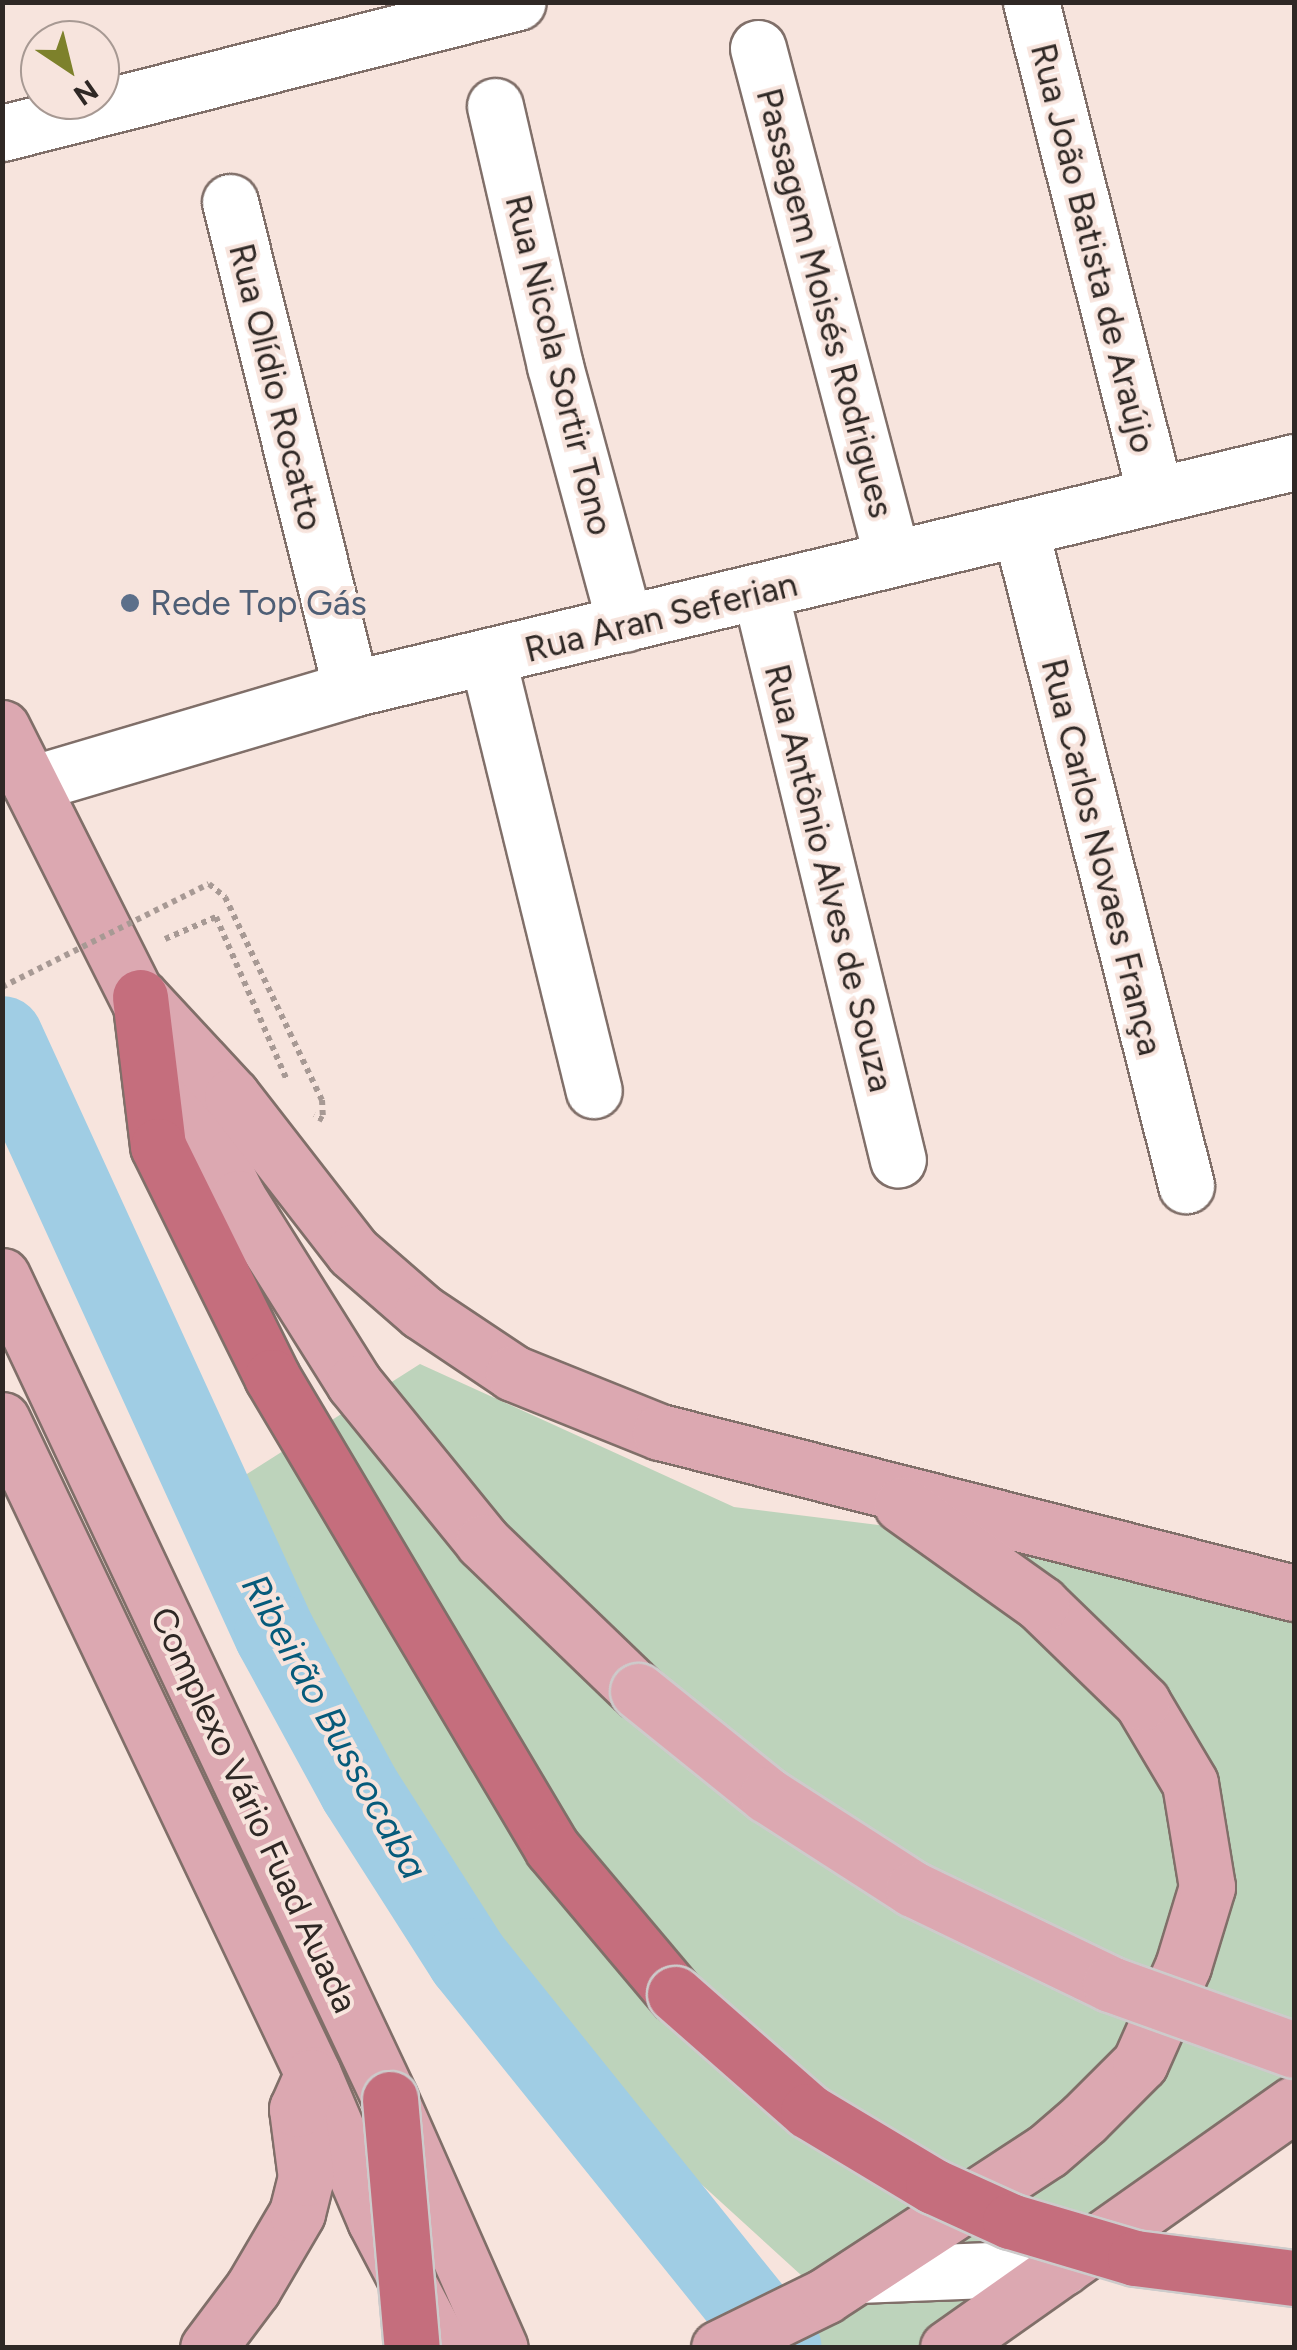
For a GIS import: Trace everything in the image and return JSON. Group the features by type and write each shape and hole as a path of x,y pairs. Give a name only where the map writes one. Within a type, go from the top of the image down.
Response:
{"highway":[{"path":"129,978 158,1146 272,1377 552,1848 675,1994 808,2111 932,2186 1010,2221 1135,2258 1294,2278"},
{"path":"390,2099 412,2348"}],"main road":[{"path":"2,728 238,1198 354,1383 483,1542 638,1691 767,1794 913,1889 1110,1984 1294,2050"},
{"path":"129,978 232,1096 353,1252 422,1312 513,1373 660,1432 1294,1593"},
{"name":"Complexo Vário Fuad Auada","path":"2,1276 390,2099 500,2348"},
{"path":"2,1420 313,2074 375,2220 442,2348"},
{"path":"718,2348 842,2286 1046,2152 1140,2063 1184,1966 1207,1887 1190,1783 1142,1702 1041,1604 876,1486"},
{"path":"208,2348 253,2288 296,2213 306,2178 297,2109 313,2074"},
{"path":"948,2348 1294,2104"}],"street":[{"path":"2,133 518,2"},
{"name":"Rua João Batista de Araújo","path":"1030,2 1156,494"},
{"name":"Passagem Moisés Rodrigues","path":"758,48 892,557"},
{"name":"Rua Nicola Sortir Tono","path":"494,106 555,366 626,624"},
{"name":"Rua Olídio Rocatto","path":"230,202 351,689"},
{"name":"Rua Aran Seferian","path":"31,784 351,689 761,596 892,557 1156,494 1292,473"},
{"name":"Rua Carlos Novaes França","path":"1020,528 1186,1185"},
{"name":"Rua Antônio Alves de Souza","path":"761,596 898,1160"},
{"path":"488,660 594,1090"},
{"path":"842,2286 1063,2268"}],"path":[{"path":"2,987 209,884 226,897 322,1100 323,1120 299,1109"},
{"path":"129,978 216,917 292,1092"}],"green space":[{"path":"420,1364 734,1507 1151,1559 1294,1593 1294,2104 948,2347 719,2347 824,2296 587,2080 375,1773 231,1484"}],"waterway":[{"name":"Ribeirão Bussocaba","path":"2,1037 275,1634 360,1790 468,1959 781,2348"}],"place":[{"name":"Rede Top Gás","path":"130,603"}]}
